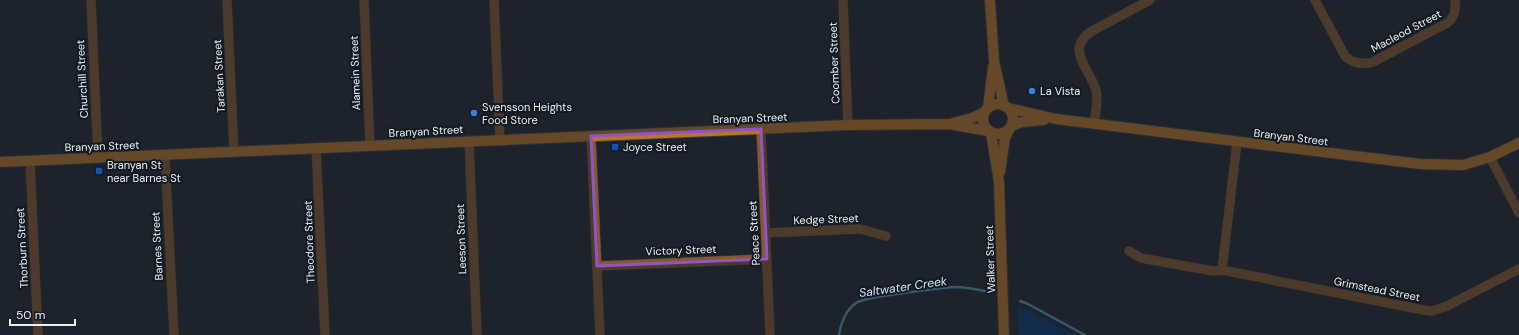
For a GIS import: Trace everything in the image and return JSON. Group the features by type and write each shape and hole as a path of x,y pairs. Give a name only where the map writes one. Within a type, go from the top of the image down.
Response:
{"street":[{"name":"Churchill Street","path":"91,0 98,158"},
{"name":"Tarakan Street","path":"227,0 234,152"},
{"name":"Alamein Street","path":"364,0 370,146"},
{"path":"494,0 500,140"},
{"name":"Coomber Street","path":"843,0 848,125"},
{"path":"990,0 994,61 1006,107 1013,117 1010,128 1000,134 989,132 983,122 994,61"},
{"path":"1094,124 1096,90 1080,57 1081,40 1092,30 1150,0"},
{"name":"Macleod Street","path":"1315,0 1342,52 1348,59 1365,64 1373,62 1447,23 1455,12 1455,0"},
{"path":"986,110 996,104 1006,107"},
{"name":"Branyan Street","path":"1006,107 1056,119 1420,164 1463,165 1490,157 1519,143"},
{"name":"Branyan Street","path":"949,124 972,118 986,110"},
{"name":"Branyan Street","path":"1010,128 1022,122 1056,119"},
{"name":"Branyan Street","path":"0,162 848,125 949,124 989,132"},
{"name":"Walker Street","path":"999,182 1005,138 1010,128"},
{"name":"Peace Street","path":"761,129 770,335"},
{"name":"Walker Street","path":"989,132 999,182 1004,335"},
{"path":"590,136 600,335"},
{"name":"Leeson Street","path":"468,141 476,335"},
{"path":"1222,270 1237,142"},
{"name":"Theodore Street","path":"316,148 325,335"},
{"name":"Barnes Street","path":"164,155 174,335"},
{"path":"1490,157 1519,213"},
{"name":"Thorburn Street","path":"30,161 38,335"},
{"name":"Kedge Street","path":"766,233 860,229 886,236"},
{"name":"Grimstead Street","path":"1129,251 1141,258 1213,271 1222,270 1416,309 1432,310 1447,306 1519,269"},
{"name":"Victory Street","path":"597,266 767,259"}],"highlighted area":[{"path":"761,129 767,259 597,266 591,136"}],"shaded area":[{"path":"1017,307 1030,311 1075,335 1019,335"}],"waterway":[{"name":"Saltwater Creek","path":"839,335 847,313 852,306 862,301 873,298 951,287 963,287 990,292"},
{"name":"Saltwater Creek","path":"1020,301 1085,335"}],"place":[{"name":"La Vista","path":"1032,91"},
{"name":"Svensson Heights Food Store","path":"474,113"},
{"name":"Joyce Street","path":"615,147"},
{"name":"Branyan St near Barnes St","path":"99,171"}]}
